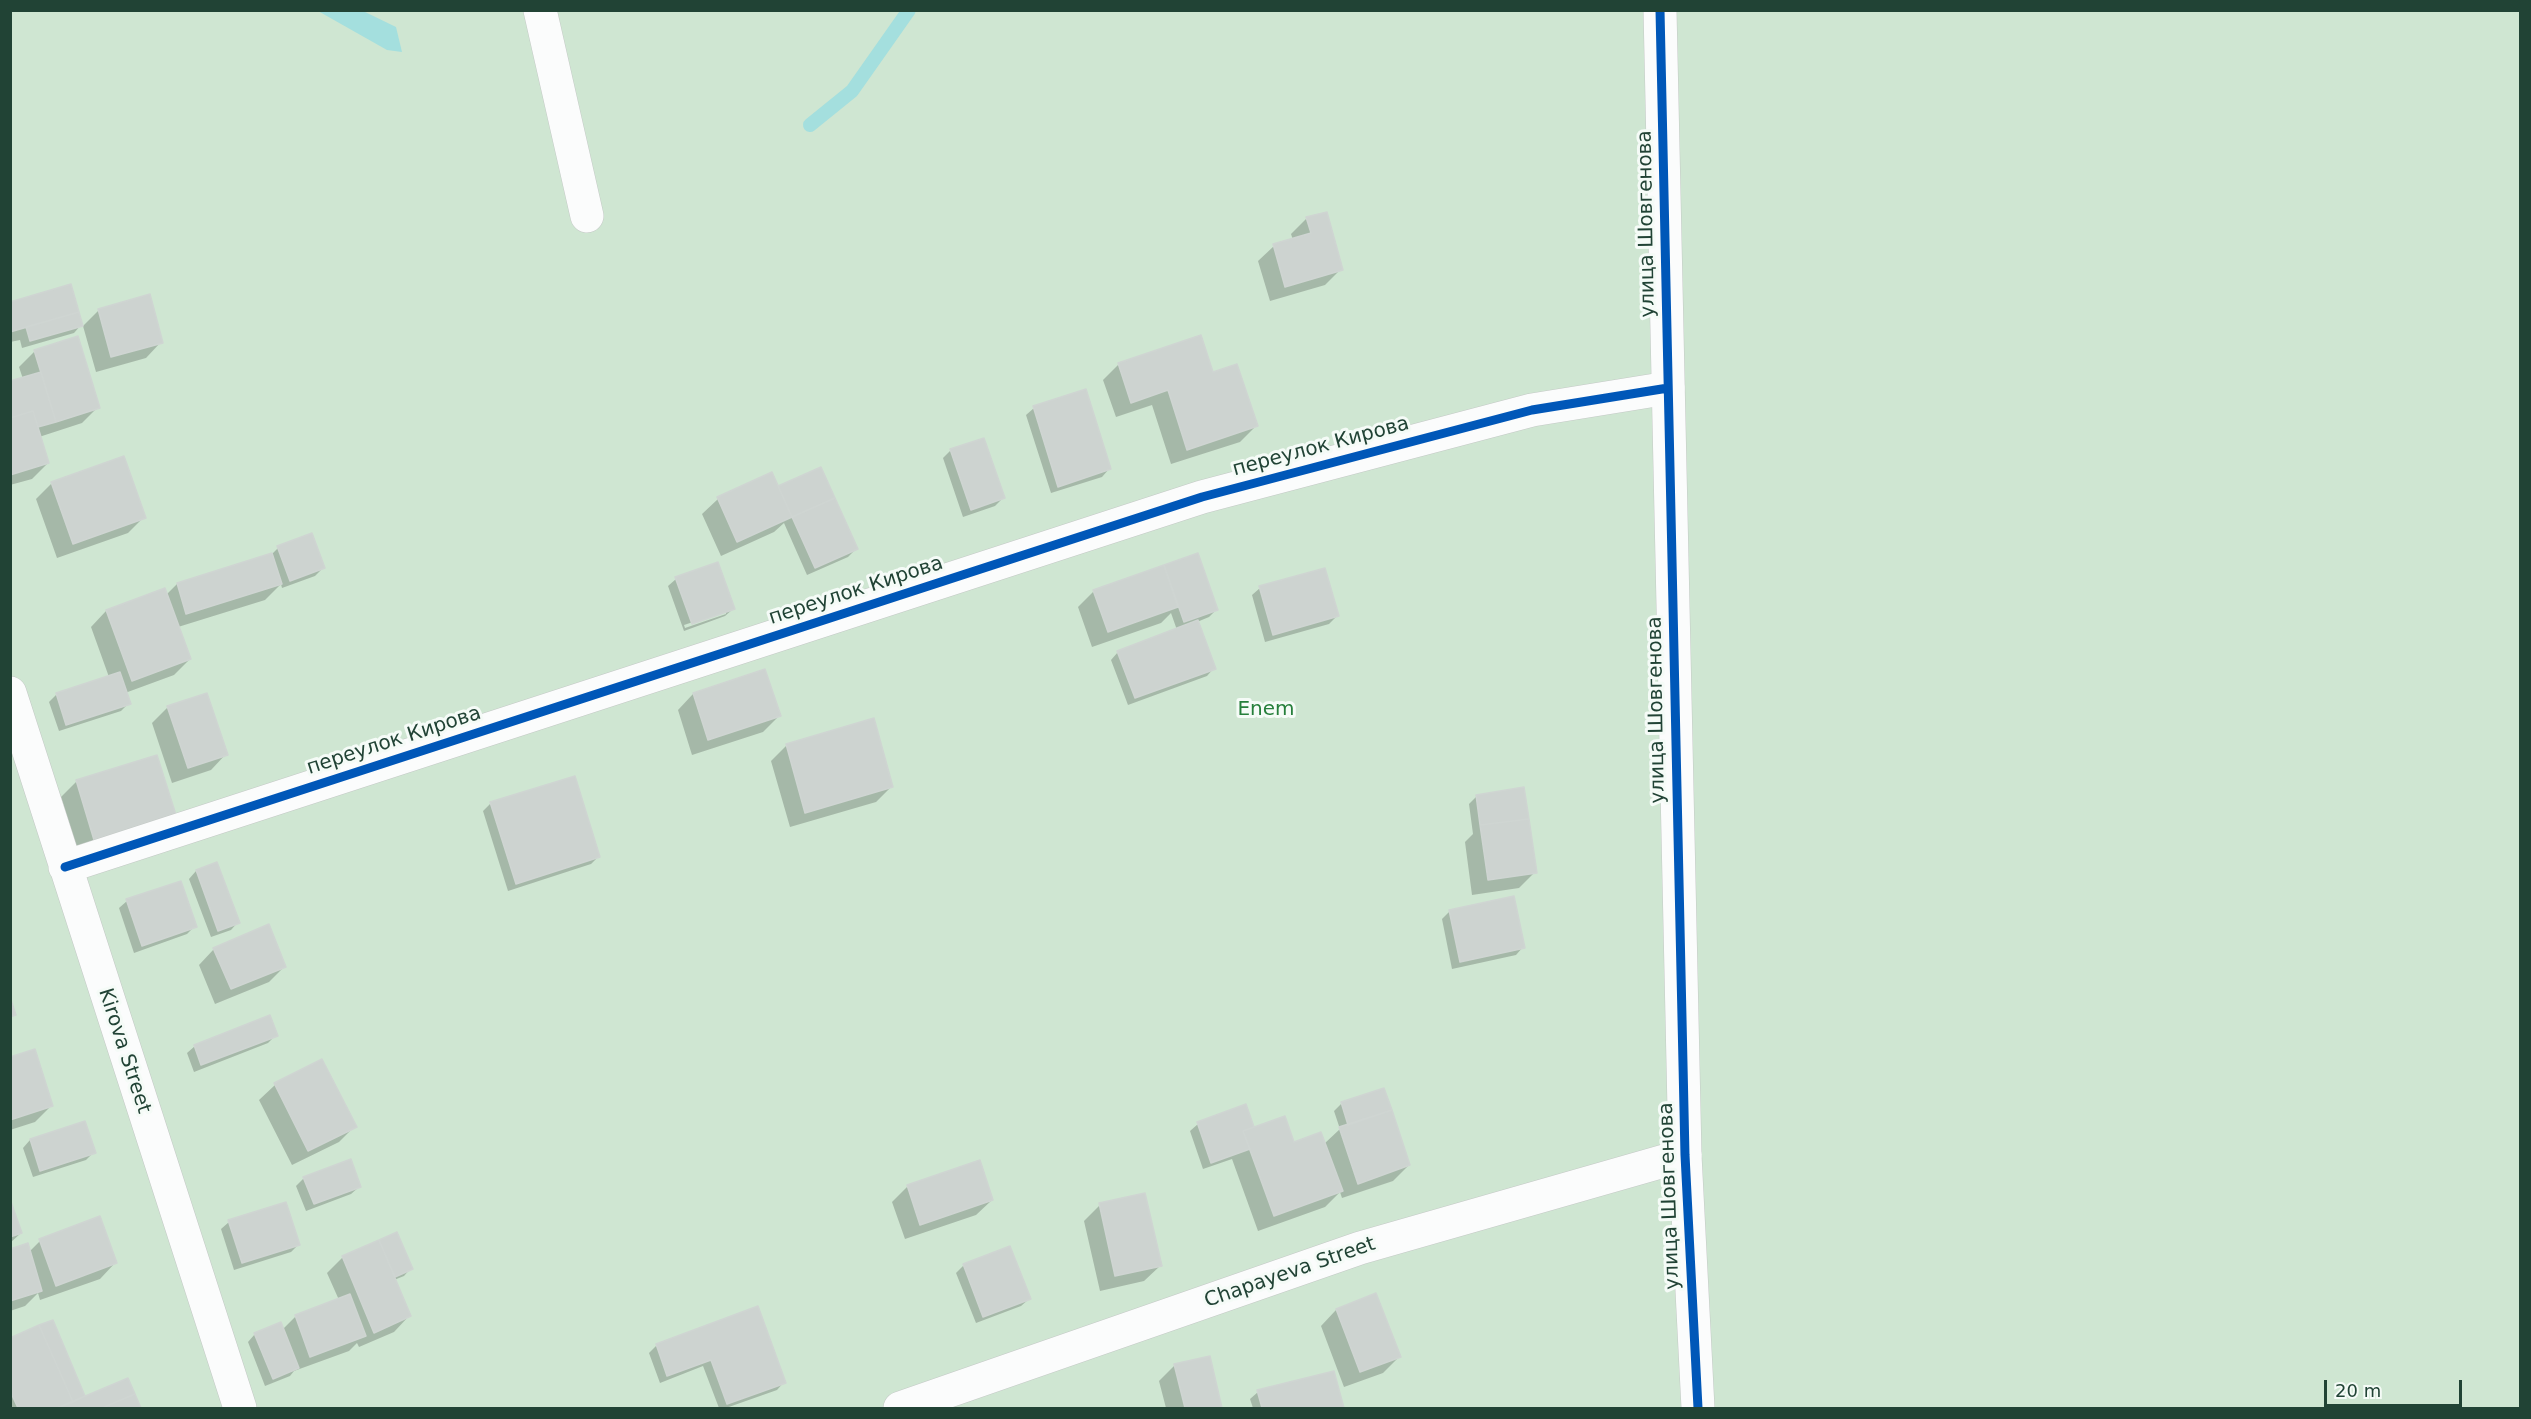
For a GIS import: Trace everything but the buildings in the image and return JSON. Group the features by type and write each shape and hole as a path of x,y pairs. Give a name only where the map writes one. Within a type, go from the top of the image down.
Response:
{"street":[{"path":"540,10 587,216"},
{"name":"улица Шовгенова","path":"1660,10 1685,1155 1698,1408"},
{"name":"переулок Кирова","path":"65,867 1202,497 1532,410 1668,388"},
{"name":"Kirova Street","path":"10,693 240,1408"},
{"name":"Chapayeva Street","path":"900,1408 1360,1248 1685,1155"}],"green space":[{"name":"Enem","path":"11,11 2520,11 2520,1408 11,1408"}],"water":[{"path":"318,11 363,11 396,27 402,52 387,50"}],"waterway":[{"path":"810,125 852,91 909,10"}],"cycle path":[{"path":"1660,10 1685,1155 1698,1408"},
{"path":"65,867 1202,497 1532,410 1668,388"}]}
